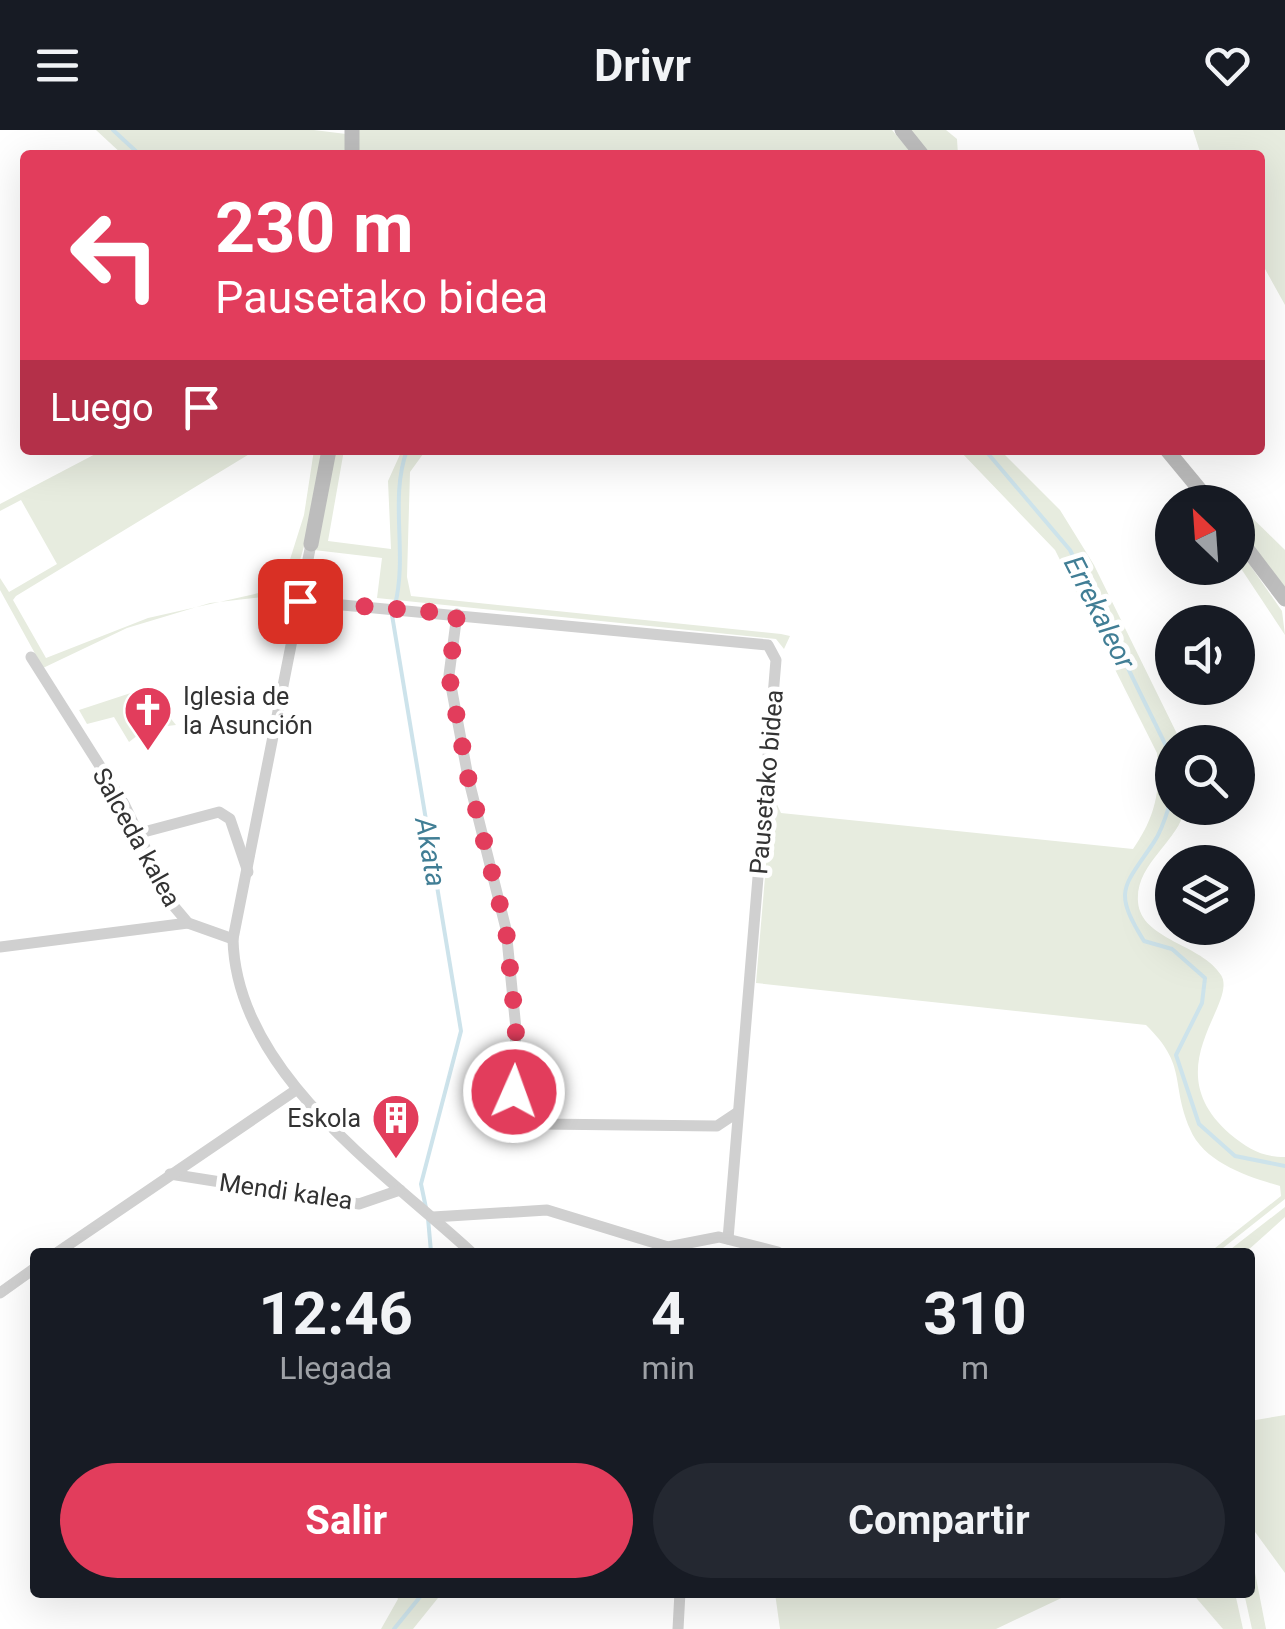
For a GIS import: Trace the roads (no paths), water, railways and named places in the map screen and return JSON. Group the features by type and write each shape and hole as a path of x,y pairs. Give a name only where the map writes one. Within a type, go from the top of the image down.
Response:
{"street":[{"path":"902,130 918,150"},
{"path":"328,455 233,939 239,988 296,1090 467,1248"},
{"path":"1171,455 1196,485"},
{"path":"1255,559 1285,599"},
{"name":"Pausetako bidea","path":"300,601 768,645 776,660 728,1239"},
{"path":"457,614 449,675 468,777 506,929 516,1028 513,1105 522,1117 540,1124 717,1126 738,1112"},
{"name":"Salceda kalea","path":"31,657 140,834 172,904 188,923 233,939"},
{"path":"140,834 219,812 230,819 248,872"},
{"path":"0,947 188,923"},
{"path":"64,1248 296,1090"},
{"name":"Mendi kalea","path":"170,1174 360,1204 400,1190"},
{"path":"433,1218 547,1210 662,1248"},
{"path":"679,1248 728,1239 763,1248"},
{"path":"0,1293 30,1272"},
{"path":"678,1629 680,1598"}],"waterway":[{"name":"Errekaleor","path":"113,130 135,150"},
{"name":"Akata","path":"395,605 400,566 399,488 406,455"},
{"name":"Errekaleor","path":"989,455 1070,550 1156,725"},
{"name":"Akata","path":"392,615 461,1031 421,1184 426,1208"},
{"name":"Errekaleor","path":"1162,825 1129,880 1125,899 1144,941 1172,949 1205,978 1202,1003 1176,1055 1199,1124 1235,1156 1285,1166"},
{"name":"Akata","path":"428,1218 431,1248"},
{"name":"Akata","path":"394,1629 419,1598"}],"place":[{"name":"Iglesia de la Asunción","path":"148,752"},
{"name":"Eskola","path":"396,1160"}]}
